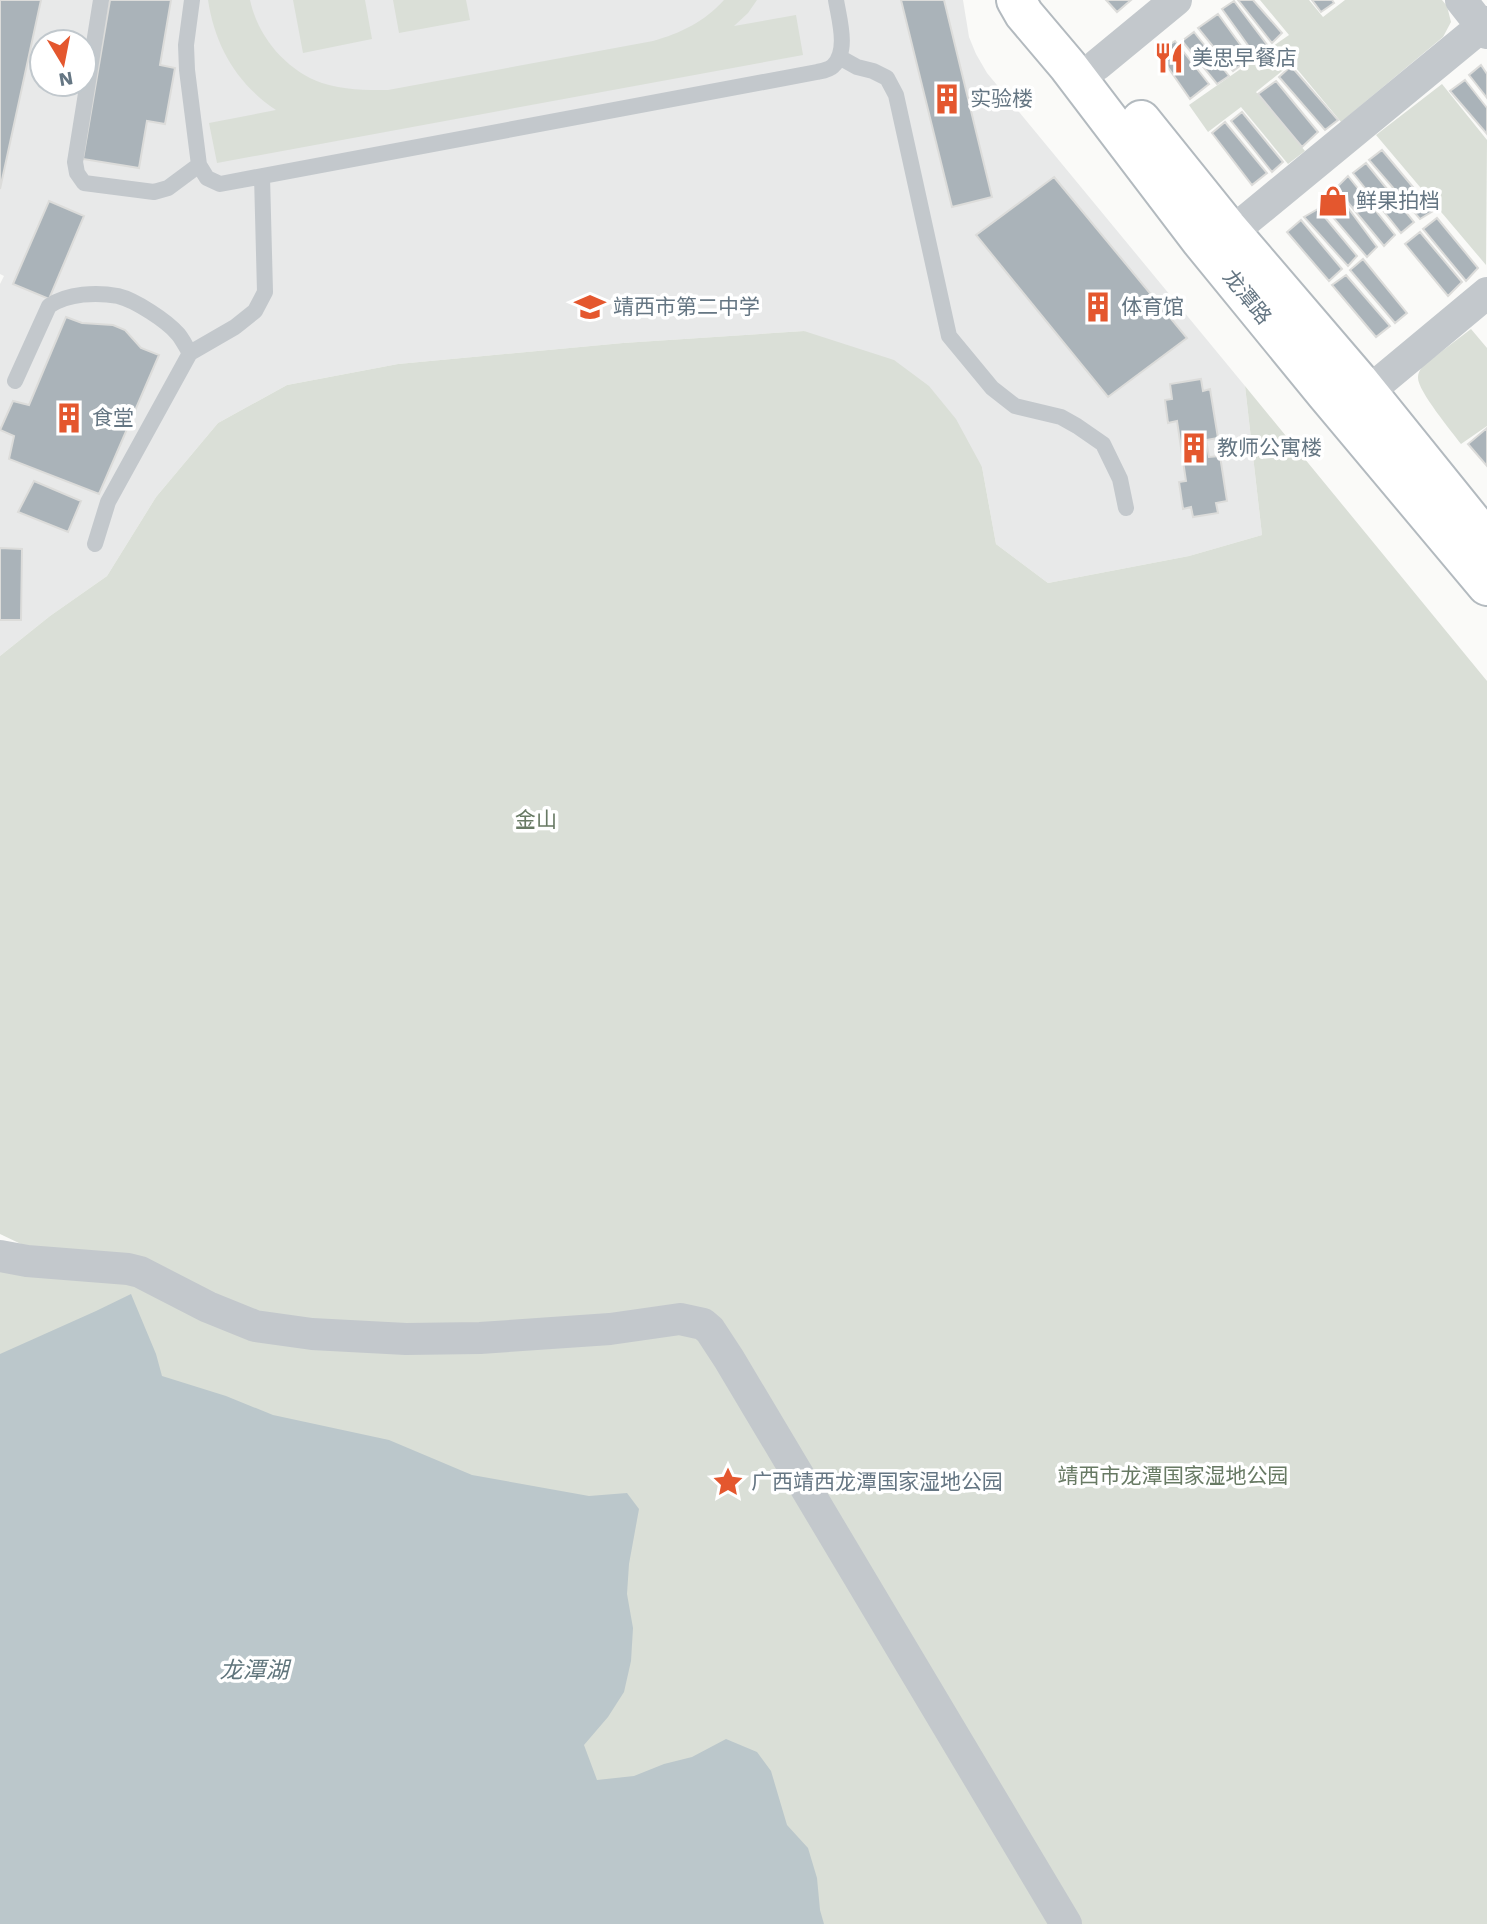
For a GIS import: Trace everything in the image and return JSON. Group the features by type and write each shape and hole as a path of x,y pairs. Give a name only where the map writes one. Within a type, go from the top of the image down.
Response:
{"main road":[{"name":"龙潭路","path":"1016,0 1024,14 1068,66 1201,241 1487,586"},
{"name":"龙潭路","path":"1041,0 1368,392 1487,540"}],"street":[{"path":"1097,65 1176,0"},
{"path":"1232,232 1485,27 1461,0"},
{"path":"1368,392 1487,293"},
{"path":"0,1256 27,1261 128,1269 140,1272 208,1307 256,1325 312,1334 456,1339 610,1329 680,1318 703,1324 729,1359 1066,1924"}],"lane":[{"path":"101,0 75,162 77,173 84,183 154,192 168,188 199,166"},
{"path":"192,0 186,45 187,69 199,166 207,178 220,184 831,68 839,57 841,41 836,0"},
{"path":"839,57 887,78 896,95 949,336 992,388 1015,406 1061,417 1103,444 1121,479 1126,508"},
{"path":"95,544 108,502 190,353 235,327 255,311 265,292 262,176"},
{"path":"15,381 49,306 58,300 75,296 120,297 140,306 178,334 190,353"}],"shaded area":[{"name":"靖西市第二中学","path":"0,0 963,0 969,37 987,73 1245,386 1262,535 1189,556 1048,583 996,544 982,467 804,331 623,343 398,364 287,385 218,423 156,497 107,576 0,656 0,284 4,276 0,274"}],"green space":[{"path":"208,0 250,0 267,39 286,61 322,83 355,89 388,90 653,41 692,26 724,0 757,0 734,26 796,15 803,55 217,163 209,123 276,110 250,88 230,62 216,33"},
{"path":"293,0 365,0 372,39 303,53"},
{"path":"393,0 466,0 470,20 399,33"},
{"path":"1260,0 1309,0 1323,17 1345,0 1442,0 1447,6 1451,22 1443,37 1341,122 1292,63 1256,92 1305,151 1288,164 1241,107 1208,132 1189,105 1289,35"},
{"path":"1442,84 1487,140 1486,265 1376,135"},
{"path":"1471,329 1487,348 1487,426 1461,444 1429,401 1419,384 1418,376 1425,364"},
{"path":"804,331 894,360 929,386 956,419 982,467 996,544 1048,583 1189,556 1262,535 1245,386 1487,681 1487,1924 0,1924 0,1242 21,1244 0,1234 0,656 107,576 156,497 218,423 287,385 398,364 623,343"}],"water":[{"name":"龙潭湖","path":"131,1294 156,1354 162,1376 226,1396 273,1415 389,1440 472,1475 589,1496 627,1493 639,1509 629,1564 627,1594 633,1628 631,1661 624,1692 608,1717 584,1745 597,1780 634,1776 692,1757 726,1739 757,1752 771,1771 787,1825 808,1848 817,1878 824,1924 0,1924 0,1354"}],"building":[{"path":"0,0 41,0 35,28 28,28 28,60 0,189"},
{"path":"110,0 171,0 160,65 175,68 165,124 147,121 139,168 83,159 93,98 98,98 98,71"},
{"name":"实验楼","path":"901,0 944,0 992,197 952,207"},
{"path":"1106,0 1131,0 1117,12"},
{"path":"1238,0 1253,0 1282,33 1272,43"},
{"path":"1312,0 1332,0 1334,3 1321,12"},
{"path":"1234,1 1268,46 1255,55 1222,9"},
{"path":"1218,14 1250,58 1233,71 1198,28"},
{"path":"1194,32 1229,76 1217,84 1182,41"},
{"path":"1175,41 1209,84 1190,99 1158,53"},
{"path":"1481,65 1487,74 1487,98 1469,75"},
{"path":"1291,66 1338,120 1325,130 1279,77"},
{"path":"1465,80 1487,108 1487,134 1450,91"},
{"path":"1276,81 1318,132 1302,147 1258,94"},
{"path":"1242,112 1283,162 1272,172 1231,121"},
{"path":"1225,122 1267,173 1252,185 1212,133"},
{"path":"1382,150 1433,211 1420,219 1369,160"},
{"path":"1366,163 1414,222 1401,233 1353,173"},
{"path":"1348,176 1395,235 1384,246 1336,188"},
{"name":"体育馆","path":"1054,177 1187,338 1108,397 976,235"},
{"path":"1334,189 1377,247 1367,257 1319,201"},
{"path":"49,201 84,216 49,299 13,284"},
{"path":"1318,209 1357,256 1348,266 1304,217"},
{"path":"1437,218 1478,268 1466,281 1423,229"},
{"path":"1301,220 1342,269 1329,281 1287,232"},
{"path":"1420,232 1462,282 1448,296 1405,244"},
{"path":"1363,259 1407,313 1395,323 1350,270"},
{"path":"1346,275 1390,326 1376,337 1332,285"},
{"name":"食堂","path":"66,317 82,323 113,325 125,330 141,348 159,355 99,494 9,459 14,436 0,430 13,401 29,405"},
{"name":"教师公寓楼","path":"1201,379 1203,391 1210,389 1218,438 1206,440 1209,457 1220,456 1227,501 1216,503 1218,513 1193,517 1191,507 1183,509 1179,482 1186,481 1177,421 1168,423 1165,400 1172,399 1170,384"},
{"path":"1487,428 1487,466 1468,444"},
{"path":"34,481 81,501 68,532 18,512"},
{"path":"0,548 22,549 21,620 0,620"}],"place":[{"name":"美思早餐店","path":"1169,58"},
{"name":"实验楼","path":"947,99"},
{"name":"鲜果拍档","path":"1333,201"},
{"name":"靖西市第二中学","path":"590,307"},
{"name":"体育馆","path":"1098,307"},
{"name":"食堂","path":"69,418"},
{"name":"教师公寓楼","path":"1194,448"},
{"name":"广西靖西龙潭国家湿地公园","path":"728,1482"}],"park label":[{"name":"金山","path":"536,820"},
{"name":"靖西市龙潭国家湿地公园","path":"1173,1476"}]}
